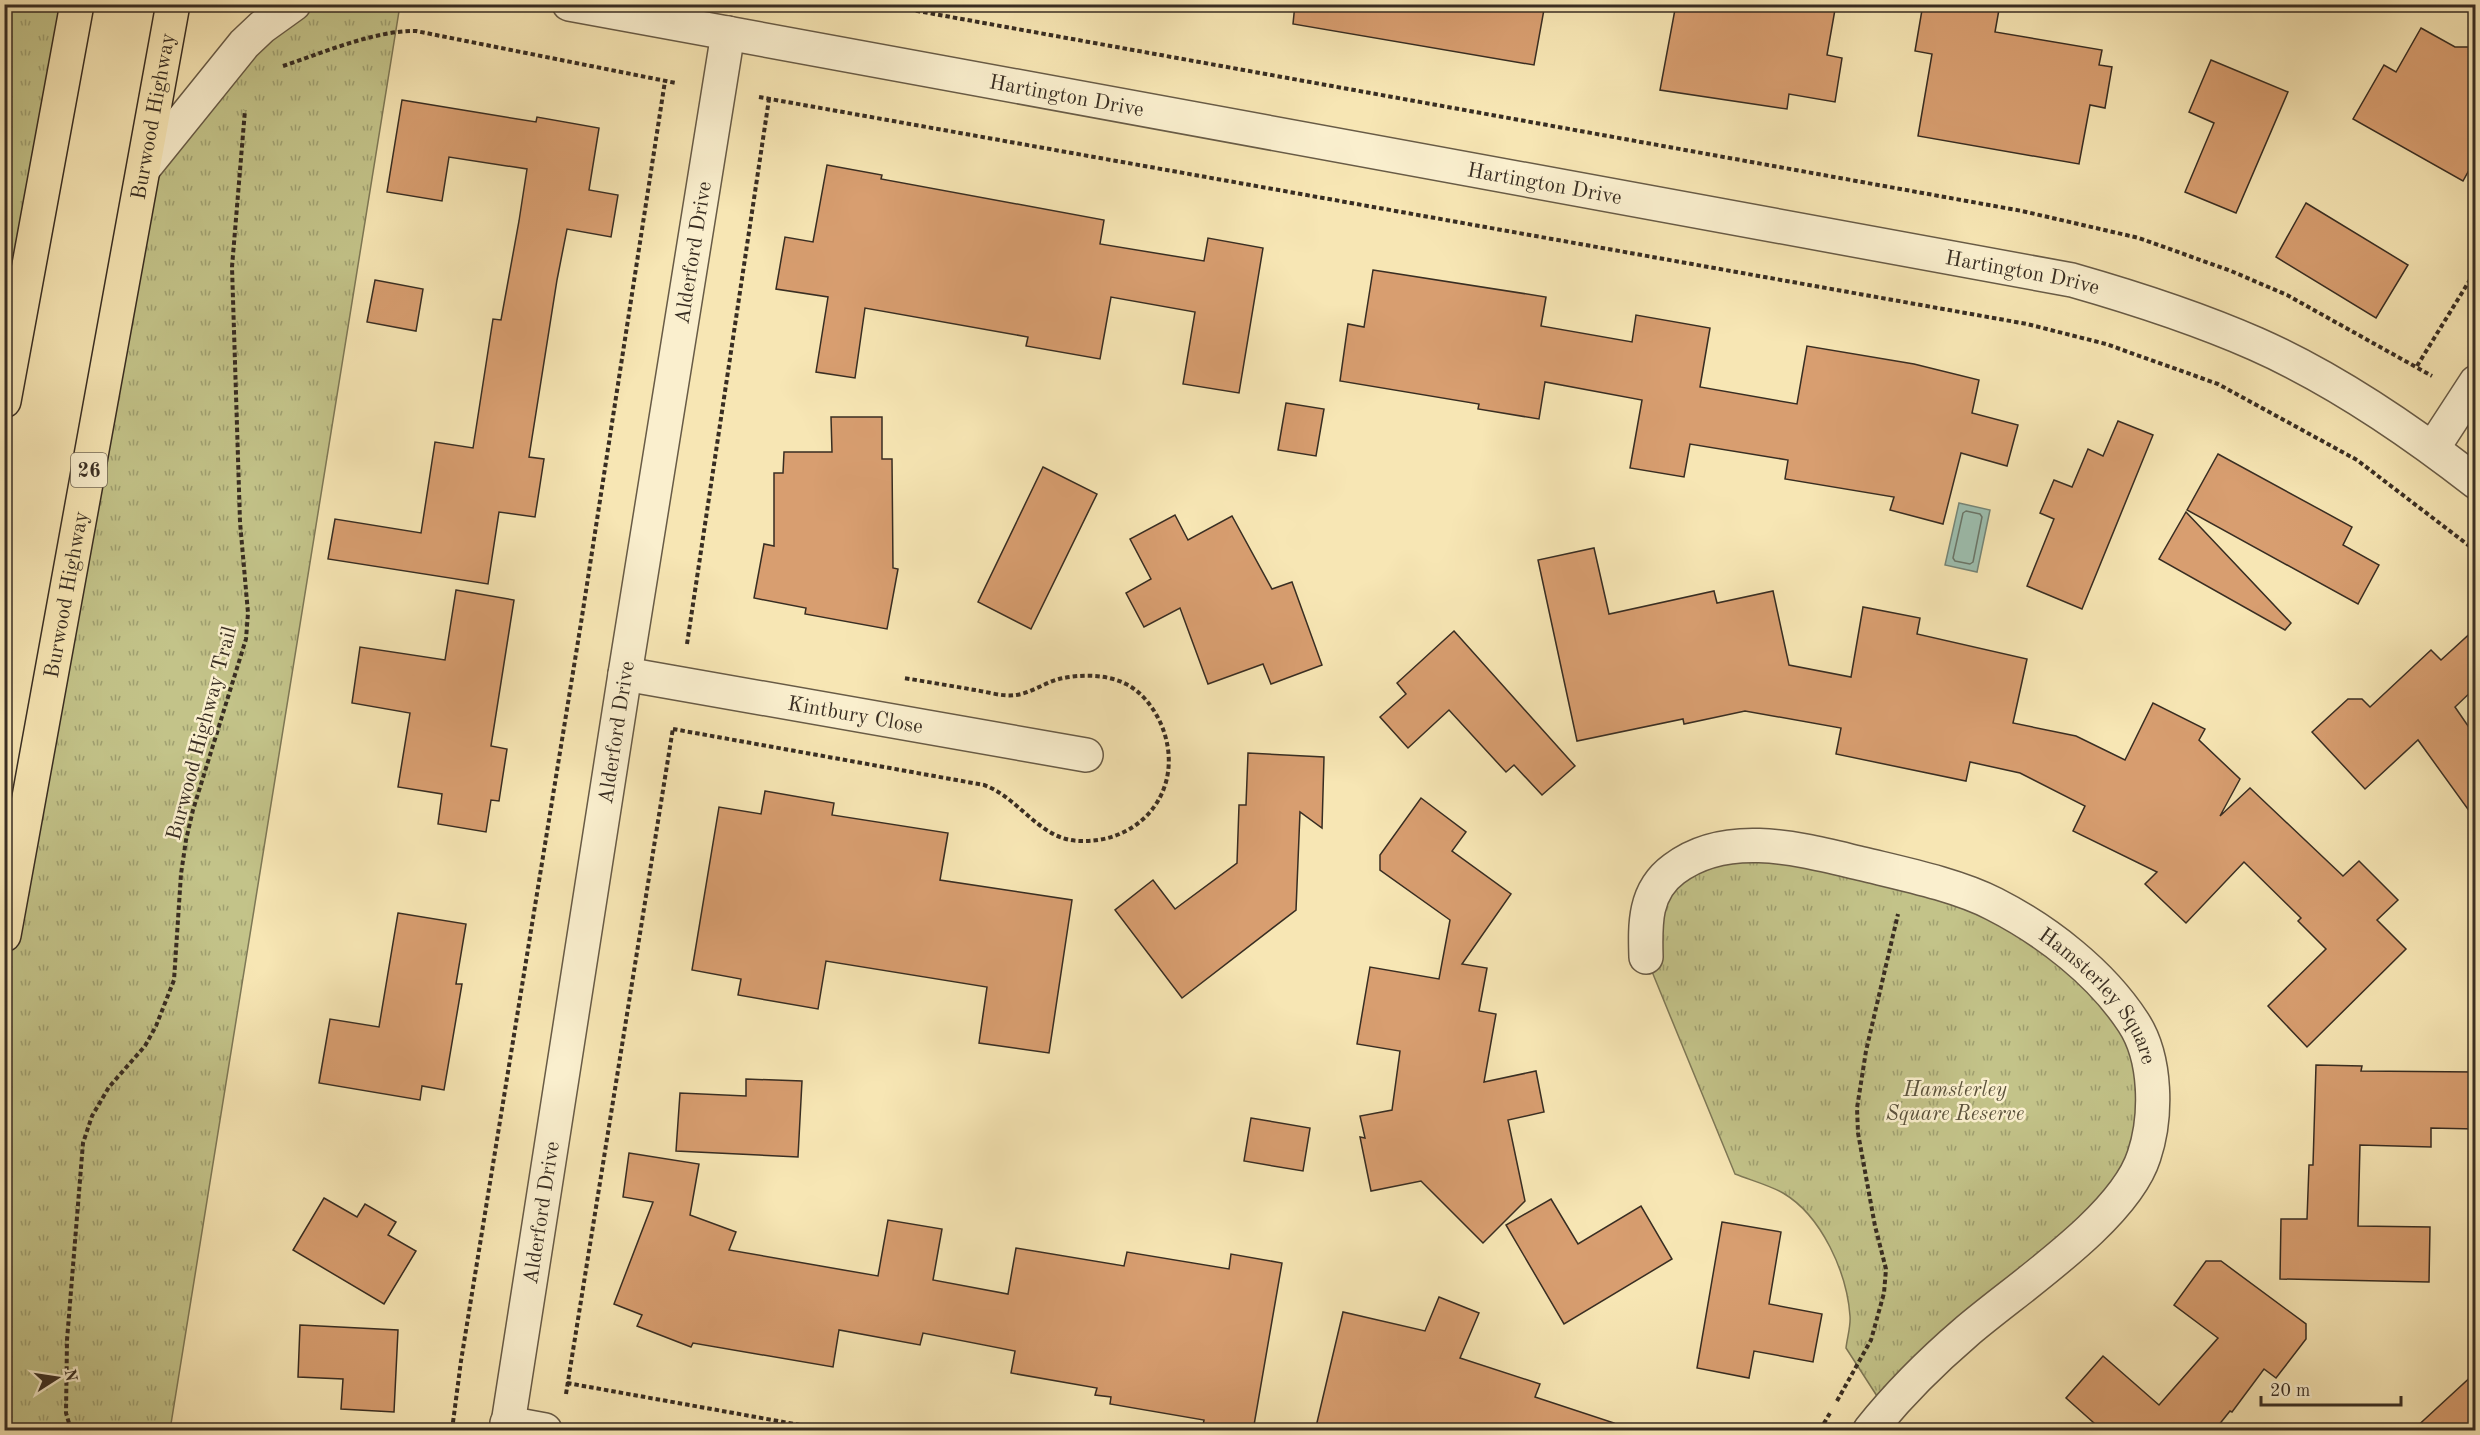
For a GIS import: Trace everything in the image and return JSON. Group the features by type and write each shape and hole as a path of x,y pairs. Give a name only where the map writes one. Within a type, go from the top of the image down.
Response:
{"highway":[{"path":"4,400 77,4"},
{"name":"Burwood Highway","path":"4,935 173,4"}],"street":[{"path":"144,168 244,44 262,27 294,4"},
{"name":"Hartington Drive","path":"569,4 2072,280 2135,298 2203,322 2258,345 2322,379 2433,448 2475,482"},
{"name":"Alderford Drive","path":"507,1427 728,33"},
{"path":"2433,448 2475,382"},
{"name":"Kintbury Close","path":"625,674 1086,755"},
{"name":"Hamsterley Square","path":"1646,957 1645,919 1654,892 1671,870 1694,856 1723,848 1757,846 1794,848 1907,875 1993,903 2040,932 2075,959 2111,993 2135,1024 2148,1057 2151,1128 2144,1159 2112,1208 2090,1230 1965,1333 1916,1379 1870,1431"},
{"path":"507,1427 545,1431"}],"path":[{"path":"879,4 2022,211 2092,226 2139,238 2231,271 2268,287 2432,376"},
{"path":"280,67 390,33 416,31 676,83"},
{"path":"452,1431 461,1361 579,635 665,81"},
{"path":"759,97 2027,324 2106,344 2218,384 2357,460 2475,551"},
{"path":"687,641 769,99"},
{"name":"Burwood Highway Trail","path":"71,1431 66,1413 67,1340 83,1143 92,1116 109,1087 145,1046 156,1026 174,980 181,874 186,840 193,810 246,639 248,613 240,522 232,267 244,114 247,102"},
{"path":"2417,366 2475,270"},
{"path":"567,1394 673,729"},
{"path":"1820,1431 1872,1340 1884,1293 1886,1269 1875,1226 1862,1156 1857,1108 1866,1052 1907,875"},
{"path":"567,1383 828,1431"}],"green space":[{"path":"295,4 400,5 170,1430 5,1430 5,935 144,168"},
{"path":"5,5 77,5 5,401"},
{"name":"Hamsterley Square Reserve","path":"1723,848 1993,903 2135,1024 2144,1159 1886,1410 1846,1348 1850,1320 1848,1299 1838,1264 1830,1247 1810,1216 1797,1203 1778,1190 1735,1174 1646,957 1654,892"}],"water":[{"path":"1959,503 1990,510 1977,572 1945,565"}],"building":[{"path":"1295,4 1545,4 1534,65 1293,24"},
{"path":"1676,4 1836,4 1827,55 1842,58 1835,102 1789,94 1787,109 1660,90"},
{"path":"1923,4 2000,4 1995,32 2102,50 2099,65 2112,67 2105,108 2090,105 2079,164 1918,136 1932,54 1915,51"},
{"path":"2421,28 2455,47 2475,47 2475,159 2463,181 2353,119 2384,65 2396,72"},
{"path":"2211,60 2288,92 2236,213 2185,192 2214,123 2189,112"},
{"path":"402,100 536,122 537,117 599,128 589,190 618,195 611,237 567,229 529,457 544,459 535,517 499,512 488,584 328,559 335,519 421,533 435,442 473,448 493,319 501,320 519,221 527,169 449,157 442,201 387,192"},
{"path":"827,165 882,175 881,179 1104,220 1100,244 1204,261 1208,238 1263,248 1239,393 1183,384 1195,312 1111,297 1100,359 1026,346 1028,337 865,308 855,378 816,372 828,297 776,289 785,237 813,242"},
{"path":"2306,203 2408,265 2376,318 2276,257"},
{"path":"1373,270 1546,297 1541,326 1632,342 1636,315 1710,328 1700,387 1797,404 1807,346 1914,364 1979,380 1972,413 2018,425 2007,466 1961,453 1943,524 1890,510 1894,497 1785,479 1788,460 1690,444 1684,477 1630,468 1642,400 1545,382 1539,419 1478,409 1479,404 1340,381 1348,324 1364,327"},
{"path":"375,280 423,289 416,331 367,322"},
{"path":"1286,403 1324,409 1316,456 1278,450"},
{"path":"831,417 882,417 882,459 892,459 893,568 898,569 887,629 805,614 806,608 754,598 764,544 774,546 774,473 783,473 784,452 832,452"},
{"path":"2118,421 2153,435 2082,609 2027,586 2054,519 2040,513 2054,480 2072,487 2088,449 2103,456"},
{"path":"2218,454 2352,527 2343,545 2379,565 2358,604 2187,510"},
{"path":"1043,467 1097,494 1031,629 978,602"},
{"path":"2186,512 2291,623 2285,630 2159,559"},
{"path":"1175,515 1188,540 1232,516 1272,589 1292,582 1322,665 1271,684 1263,664 1208,684 1180,608 1144,627 1126,593 1151,579 1130,539"},
{"path":"1594,548 1609,614 1714,591 1717,603 1773,591 1789,665 1851,677 1863,607 1920,618 1917,634 2027,659 2013,723 2076,736 2125,760 2153,703 2205,729 2199,740 2240,779 2220,816 2250,788 2343,876 2359,861 2398,900 2377,920 2406,949 2307,1047 2268,1006 2326,949 2298,921 2301,918 2244,862 2186,923 2145,884 2157,872 2073,831 2085,806 2020,773 1970,762 1966,781 1836,754 1841,728 1745,711 1684,724 1683,719 1577,741 1538,560"},
{"path":"456,590 514,600 491,746 507,749 499,801 491,800 486,832 438,824 442,794 398,787 410,713 352,703 360,647 445,660"},
{"path":"2475,629 2475,688 2455,707 2475,736 2475,819 2418,740 2365,789 2312,732 2348,699 2362,699 2370,707 2431,650 2441,660"},
{"path":"1454,631 1575,766 1542,795 1514,765 1506,772 1449,710 1408,748 1380,717 1406,694 1397,683"},
{"path":"1248,753 1324,757 1322,828 1300,812 1296,910 1182,998 1115,910 1153,880 1175,909 1237,863 1239,805 1246,805"},
{"path":"765,791 834,803 832,815 948,833 940,880 1072,900 1049,1053 979,1043 987,987 826,961 818,1009 738,995 741,979 692,970 719,807 761,814"},
{"path":"1421,798 1466,832 1452,851 1511,894 1462,964 1487,968 1479,1011 1496,1014 1484,1082 1536,1071 1544,1112 1508,1120 1525,1201 1483,1243 1421,1181 1371,1191 1360,1137 1365,1138 1360,1116 1392,1110 1400,1051 1357,1044 1370,967 1439,979 1450,920 1380,870 1380,855"},
{"path":"398,913 466,924 456,984 462,984 444,1090 422,1086 420,1100 319,1083 330,1019 379,1027"},
{"path":"2316,1065 2362,1066 2361,1071 2475,1072 2475,1129 2431,1128 2431,1147 2360,1145 2358,1226 2430,1227 2429,1282 2280,1279 2281,1219 2307,1219 2309,1165 2313,1165"},
{"path":"746,1079 802,1081 798,1157 676,1151 680,1093 746,1096"},
{"path":"1251,1118 1310,1128 1303,1171 1244,1161"},
{"path":"629,1153 699,1164 690,1215 736,1232 729,1250 878,1276 888,1220 942,1229 933,1280 1008,1294 1016,1248 1124,1266 1127,1252 1229,1269 1231,1254 1282,1263 1253,1431 1237,1431 1203,1425 1204,1420 1110,1404 1111,1397 1095,1395 1097,1388 1011,1373 1015,1351 923,1333 920,1345 839,1330 833,1367 693,1343 691,1347 637,1326 642,1315 614,1304 653,1202 623,1197"},
{"path":"324,1198 357,1217 365,1204 396,1222 388,1235 416,1251 384,1304 293,1250"},
{"path":"1551,1199 1578,1244 1641,1206 1672,1259 1564,1324 1506,1225"},
{"path":"1722,1222 1781,1232 1769,1304 1822,1314 1813,1362 1754,1351 1749,1378 1697,1368"},
{"path":"2206,1261 2221,1261 2306,1324 2306,1339 2276,1378 2264,1369 2232,1412 2230,1411 2214,1431 2103,1431 2066,1398 2103,1356 2159,1405 2218,1338 2174,1305"},
{"path":"1439,1297 1479,1313 1460,1358 1540,1384 1535,1397 1614,1423 1613,1431 1315,1431 1343,1312 1425,1331"},
{"path":"300,1325 398,1330 394,1412 341,1409 343,1379 298,1377"},
{"path":"2475,1373 2475,1431 2412,1431"}]}
